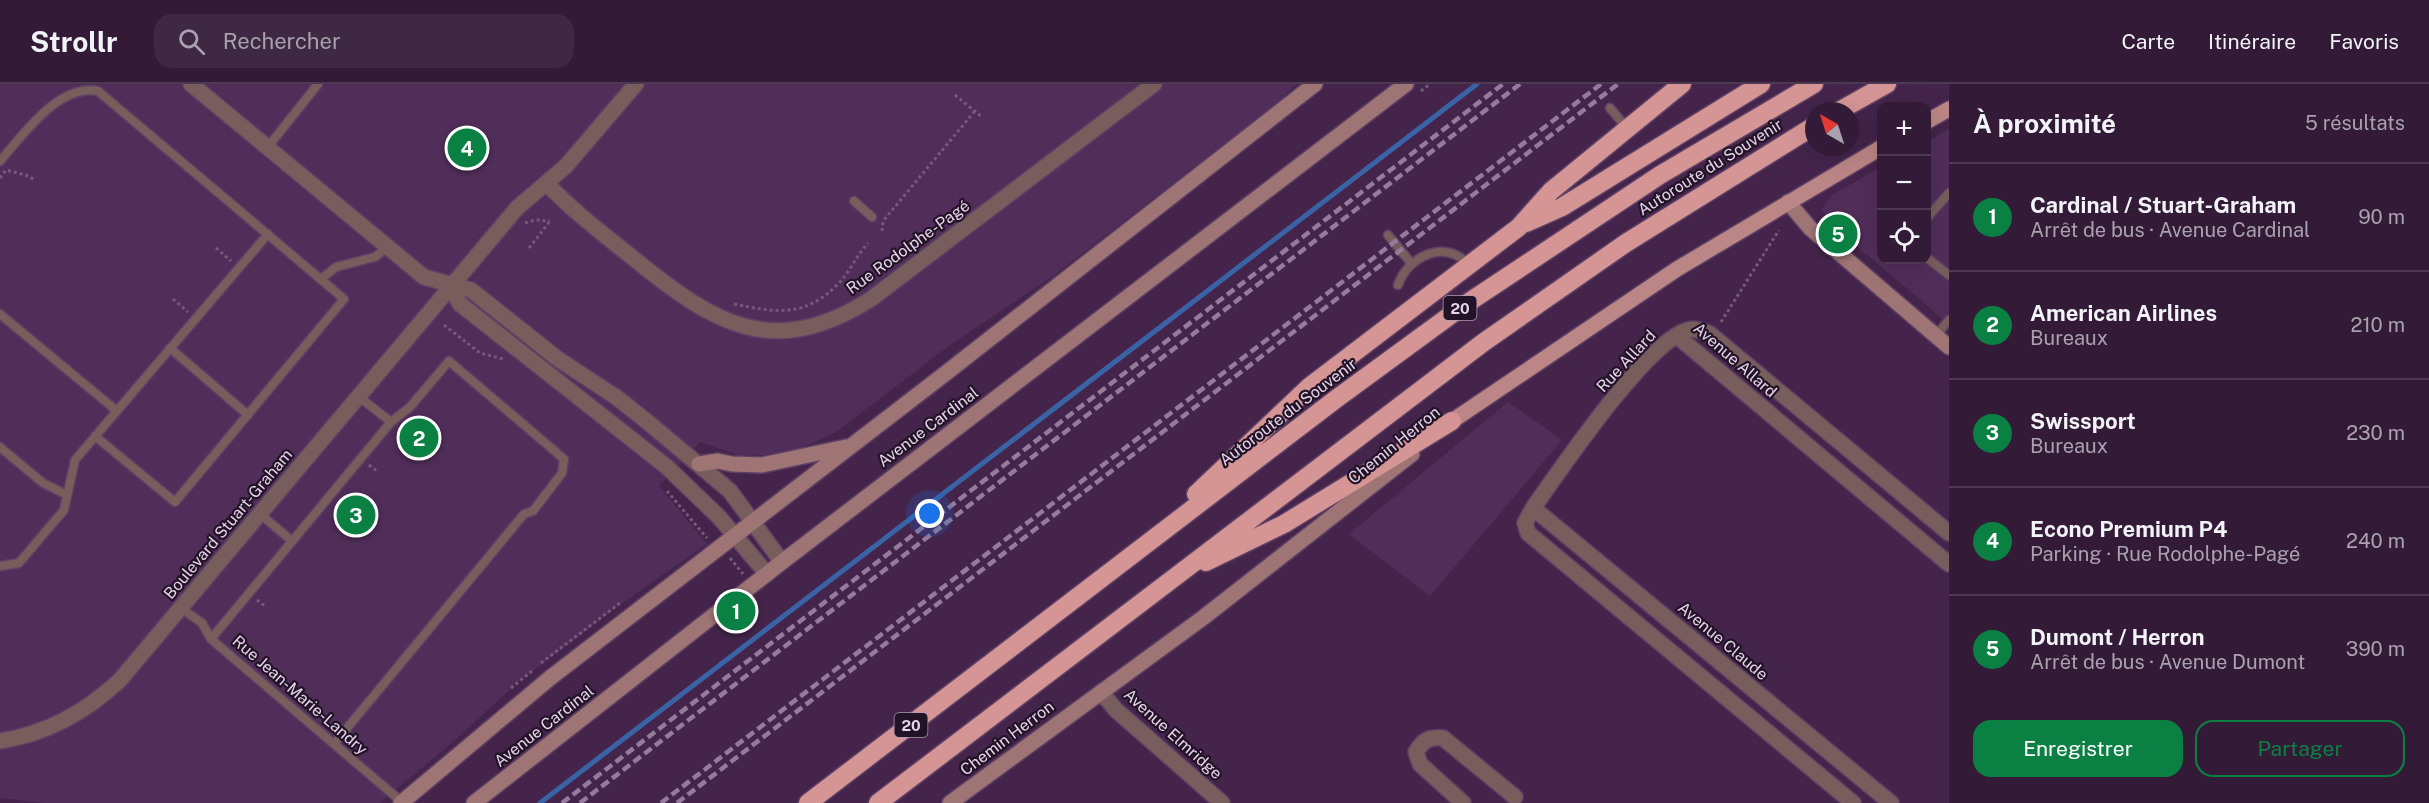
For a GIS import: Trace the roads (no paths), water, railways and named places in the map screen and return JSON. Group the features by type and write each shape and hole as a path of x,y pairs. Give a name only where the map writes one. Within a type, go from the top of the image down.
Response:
{"highway":[{"path":"1519,227 1551,191 1682,84"},
{"path":"1125,561 1309,387 1468,264 1519,227 1562,207 1761,84"},
{"name":"Autoroute du Souvenir","path":"808,803 1336,399 1463,306 1660,175 1814,84"},
{"path":"1855,102 1887,84"},
{"name":"Autoroute du Souvenir","path":"878,803 1436,376 1528,310 1666,217 1805,132"},
{"path":"1172,578 1284,524 1452,421"}],"main road":[{"name":"Avenue Cardinal","path":"402,803 550,678 852,446 1315,84"},
{"name":"Avenue Cardinal","path":"474,803 782,562 1406,84"},
{"path":"1931,119 1949,109"},
{"name":"Chemin Herron","path":"950,803 1213,610 1452,421 1649,287 1877,149"},
{"path":"1788,202 1810,228 1949,347"},
{"path":"699,464 718,461 762,465 852,446"}],"street":[{"path":"191,84 424,277 471,290 558,359 629,407 699,464 737,499 782,562"},
{"path":"450,286 517,208 547,184 576,156 636,84"},
{"name":"Rue Rodolphe-Pagé","path":"547,184 575,212 690,302 719,318 746,327 778,332 795,331 840,317 871,299 1154,84"},
{"path":"450,286 460,304 667,467 706,503 767,574"},
{"name":"Boulevard Stuart-Graham","path":"0,741 33,734 84,709 110,689 129,670 450,286"},
{"name":"Avenue Allard","path":"1946,556 1677,336 1694,329 1710,334 1949,533"},
{"name":"Rue Allard","path":"1533,507 1603,412 1655,352 1677,336"},
{"path":"1533,507 1525,523 1528,533 1853,803"},
{"name":"Avenue Claude","path":"1533,507 1891,803"},
{"name":"Avenue Elmridge","path":"1101,692 1116,710 1222,803"},
{"path":"1462,803 1420,764 1416,753 1421,743 1430,737 1443,738 1516,801"}],"lane":[{"path":"267,148 318,84"},
{"path":"0,161 53,101 75,88 90,88 105,95 344,299 175,502 95,436"},
{"path":"1610,108 1627,128"},
{"path":"1931,213 1949,193"},
{"path":"854,201 872,217"},
{"path":"0,566 14,565 24,559 64,510 75,460 268,234"},
{"path":"1388,235 1411,263"},
{"path":"321,279 336,267 375,257 387,247"},
{"path":"1398,285 1404,270 1411,263 1438,252 1457,255 1468,264"},
{"path":"1931,260 1949,275"},
{"path":"0,314 117,411"},
{"path":"1936,336 1949,320"},
{"path":"170,348 248,415"},
{"path":"211,639 391,422 410,407 449,362 564,459 562,473 533,511 524,514 334,744"},
{"path":"358,396 391,422"},
{"path":"0,447 43,483 67,495"},
{"path":"260,514 292,541"},
{"name":"Rue Jean-Marie-Landry","path":"181,608 202,623 211,639 402,803"}],"waterway":[{"path":"540,803 1477,84"}],"railway":[{"path":"562,803 1503,84"},
{"path":"580,803 1520,84"},
{"path":"661,803 1601,84"},
{"path":"677,803 1618,84"}],"place":[{"name":"Econo Premium P4","path":"467,148"},
{"name":"Dumont / Herron","path":"1838,234"},
{"name":"American Airlines","path":"419,438"},
{"name":"Swissport","path":"356,515"},
{"name":"Cardinal / Stuart-Graham","path":"736,611"}]}
